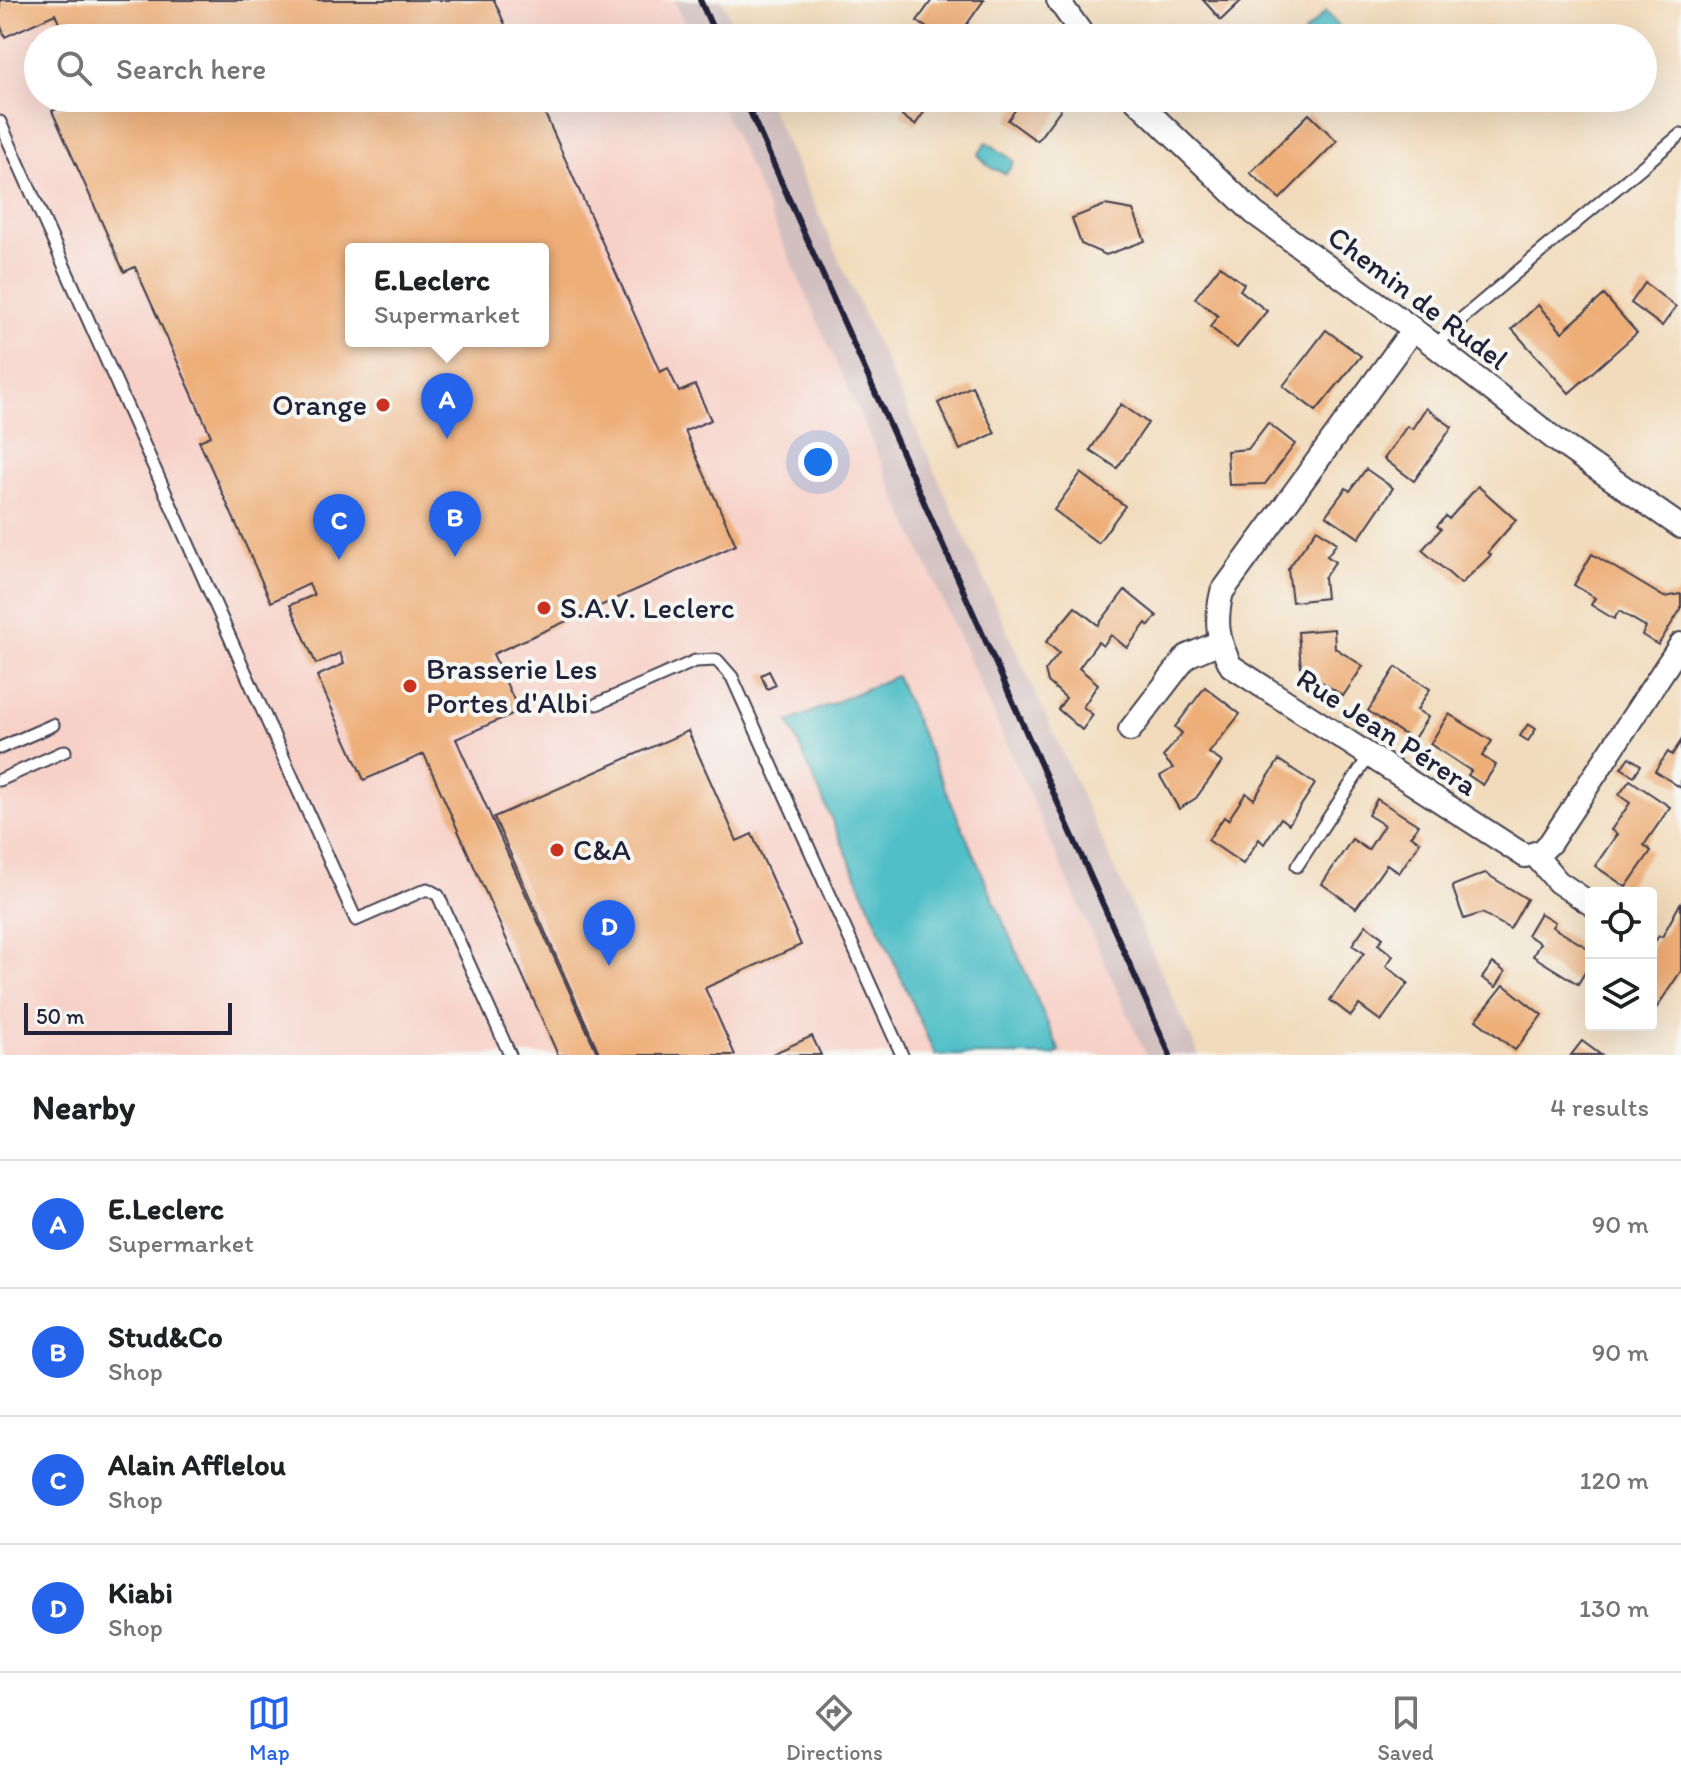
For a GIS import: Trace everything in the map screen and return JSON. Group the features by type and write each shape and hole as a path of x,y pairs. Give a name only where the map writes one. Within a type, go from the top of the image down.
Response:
{"street":[{"path":"1058,0 1075,24"},
{"name":"Chemin de Rudel","path":"1149,112 1254,213 1413,329 1556,440 1681,527"},
{"path":"1130,730 1187,656 1218,643 1216,616 1222,592 1413,329"},
{"name":"Rue Jean Pérera","path":"1218,643 1231,666 1515,852 1525,856 1534,854 1558,882 1585,900"},
{"path":"1534,854 1550,843 1681,644"}],"lane":[{"path":"0,122 356,920 427,889 438,895 510,1055"},
{"path":"1435,346 1459,321 1681,134"},
{"path":"597,704 695,661 717,660 732,677 902,1055"},
{"path":"0,748 53,725"},
{"path":"0,780 65,751"},
{"path":"1297,866 1369,756"}],"shaded area":[{"path":"0,0 674,0 685,24 24,24 24,112 724,112 1146,1055 0,1055"},
{"path":"674,0 722,0 733,24 685,24"},
{"path":"724,112 772,112 1199,1055 1146,1055"}],"water":[{"path":"1326,11 1337,24 1313,24"},
{"path":"987,142 1014,161 1006,174 991,168 978,155"},
{"path":"896,676 1060,1052 1053,1055 935,1055 789,722"}],"building":[{"path":"0,0 494,0 505,24 60,24 55,14 33,24 24,24 24,28 5,37 0,24"},
{"path":"932,0 984,0 967,24 921,24 917,21"},
{"path":"1203,0 1242,0 1221,20"},
{"path":"52,112 544,112 660,372 668,368 679,392 695,385 711,420 685,431 736,545 493,654 519,711 456,739 598,1055 558,1055 424,754 364,780 317,676 344,664 340,653 316,664 290,605 314,595 309,584 271,602 199,441 211,436 135,267 124,272"},
{"path":"902,112 924,112 915,125 900,114"},
{"path":"1014,112 1059,112 1037,141 1008,120"},
{"path":"1309,114 1337,141 1280,199 1250,173"},
{"path":"1105,205 1133,210 1145,241 1106,255 1081,244 1072,218"},
{"path":"1220,266 1244,284 1240,290 1267,311 1237,348 1210,327 1218,316 1195,298"},
{"path":"1645,283 1676,307 1662,326 1631,303"},
{"path":"1604,295 1637,333 1569,393 1512,329 1538,305 1562,332"},
{"path":"1326,330 1361,356 1316,411 1283,386"},
{"path":"972,386 995,433 960,450 938,403"},
{"path":"1121,404 1148,423 1117,468 1090,450"},
{"path":"1426,408 1452,427 1414,481 1384,459 1407,426 1412,429"},
{"path":"1268,423 1295,444 1265,484 1229,485 1227,451 1248,449"},
{"path":"1366,469 1393,488 1359,538 1326,515 1346,488 1350,491"},
{"path":"1081,473 1125,506 1098,543 1054,510"},
{"path":"1478,486 1516,520 1488,552 1491,555 1461,584 1422,550 1441,529 1437,526 1446,516 1449,519"},
{"path":"1317,529 1337,543 1327,556 1335,562 1324,578 1326,598 1292,602 1288,569"},
{"path":"1592,554 1664,597 1681,594 1681,609 1658,645 1642,635 1646,627 1619,611 1614,619 1591,605 1595,598 1574,585"},
{"path":"1125,590 1157,616 1149,626 1146,623 1127,648 1111,635 1103,646 1098,642 1079,668 1098,684 1083,707 1093,715 1082,730 1058,709 1066,698 1048,682 1045,671 1059,653 1046,642 1075,607 1098,625"},
{"path":"1334,629 1335,648 1363,666 1343,696 1301,668 1298,632"},
{"path":"1396,667 1430,689 1417,710 1428,717 1413,740 1368,711"},
{"path":"769,671 776,685 767,689 761,675"},
{"path":"1205,687 1240,714 1209,753 1222,762 1196,798 1179,809 1160,776 1173,768 1163,757 1182,733 1175,727"},
{"path":"1449,714 1492,741 1482,756 1496,765 1483,785 1468,775 1471,771 1430,744"},
{"path":"1528,724 1536,729 1528,741 1520,736"},
{"path":"688,731 737,841 752,834 801,945 705,988 735,1055 600,1055 494,817"},
{"path":"1681,741 1681,788 1655,771 1668,752 1672,755"},
{"path":"1629,757 1641,765 1634,776 1621,768"},
{"path":"1279,760 1315,784 1289,824 1281,818 1264,844 1259,839 1243,864 1208,840 1224,817 1228,820 1246,793 1254,799"},
{"path":"1630,780 1670,807 1644,845 1651,851 1626,887 1595,866 1617,834 1611,830 1630,803 1619,795"},
{"path":"1377,799 1418,825 1411,836 1420,842 1399,873 1387,864 1356,908 1322,884 1352,839 1368,850 1384,825 1368,815"},
{"path":"1485,873 1527,899 1510,929 1482,913 1464,919 1452,886"},
{"path":"1681,902 1681,971 1657,1007 1657,939 1662,937"},
{"path":"1540,913 1555,922 1552,927 1585,946 1585,972 1578,984 1533,956 1540,943 1527,935"},
{"path":"1366,925 1383,938 1378,944 1393,956 1386,966 1408,983 1381,1021 1359,1005 1351,1016 1330,1000 1364,953 1352,945"},
{"path":"1493,963 1505,972 1496,987 1482,978"},
{"path":"1504,985 1542,1015 1515,1050 1476,1020"},
{"path":"812,1036 821,1055 770,1055"},
{"path":"1582,1041 1601,1055 1571,1055"}],"railway":[{"path":"700,0 711,24"},
{"path":"750,112 1170,1055"}],"place":[{"name":"Orange","path":"383,405"},
{"name":"E.Leclerc","path":"447,439"},
{"name":"Stud&Co","path":"455,557"},
{"name":"Alain Afflelou","path":"339,560"},
{"name":"S.A.V. Leclerc","path":"544,608"},
{"name":"Brasserie Les Portes d'Albi","path":"410,686"},
{"name":"C&A","path":"557,850"},
{"name":"Kiabi","path":"609,966"}]}
